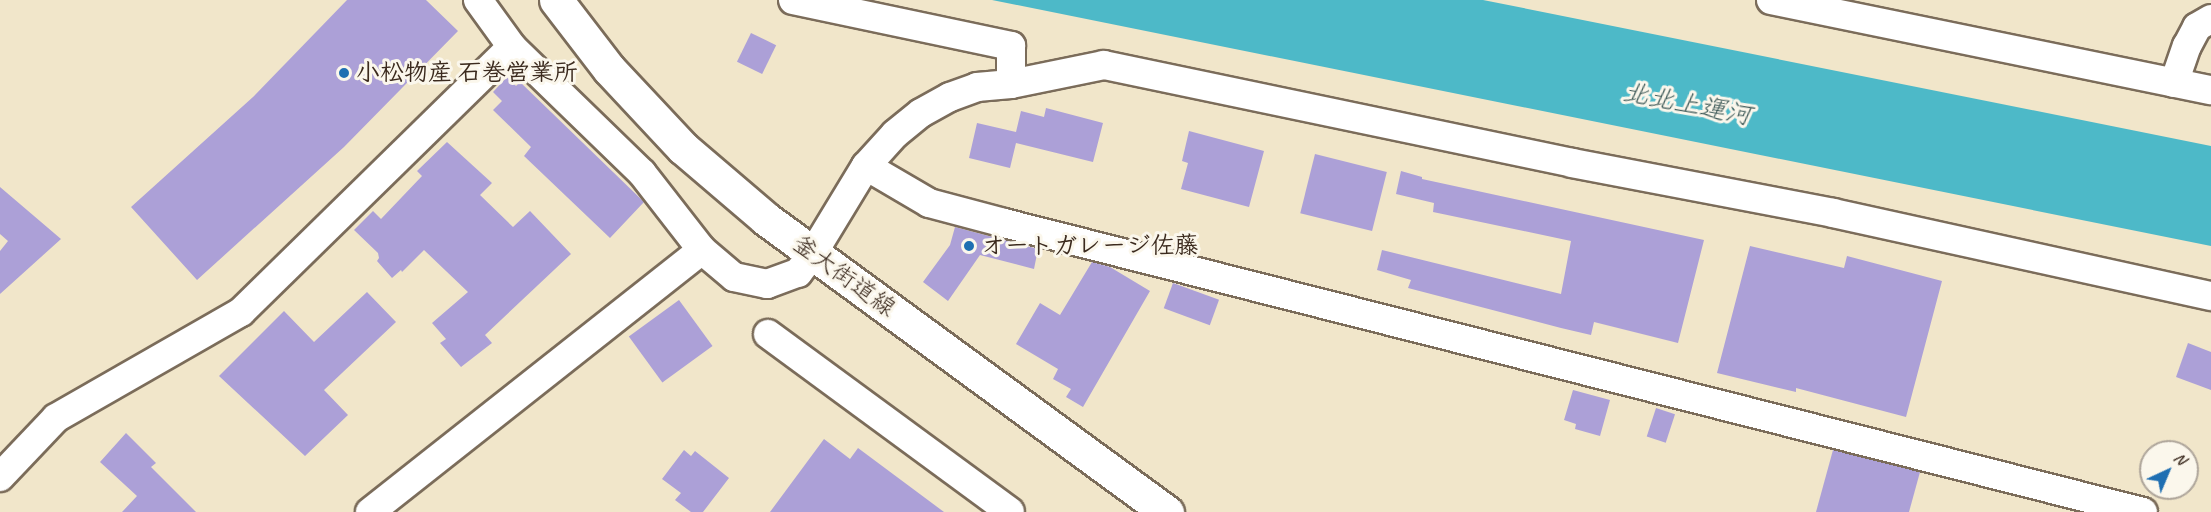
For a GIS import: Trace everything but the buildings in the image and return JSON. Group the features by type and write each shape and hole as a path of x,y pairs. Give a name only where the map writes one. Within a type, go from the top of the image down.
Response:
{"street":[{"path":"478,0 512,47 642,173 702,250 734,277 766,284 798,273 813,254 866,166 896,134 921,113 940,102 977,87 1011,84 1104,65 1572,163 1833,213 2211,296"},
{"name":"釜大街道線","path":"556,0 609,69 683,148 766,219 1167,512"},
{"path":"793,0 1011,46 1011,84"},
{"path":"1771,0 2211,90"},
{"path":"2174,83 2187,46 2197,27 2211,19"},
{"path":"0,477 56,418 241,312 512,47"},
{"path":"866,166 929,203 2143,512"},
{"path":"370,512 702,250"},
{"path":"768,334 1010,512"}],"water":[{"name":"北北上運河","path":"992,0 1483,0 2211,146 2211,246"}],"place":[{"name":"小松物産 石巻営業所","path":"344,73"},
{"name":"オートガレージ佐藤","path":"969,246"}]}
